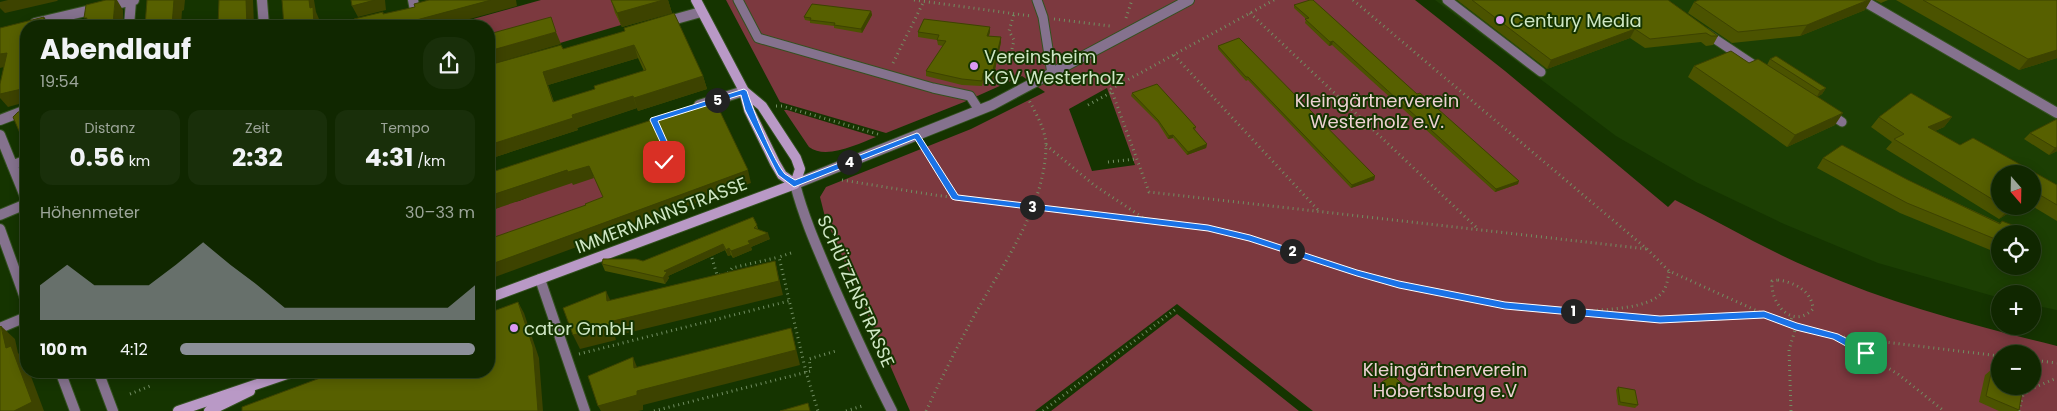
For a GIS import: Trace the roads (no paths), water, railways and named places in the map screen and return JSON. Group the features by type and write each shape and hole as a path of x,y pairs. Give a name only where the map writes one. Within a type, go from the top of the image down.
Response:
{"street":[{"path":"45,20 132,0 130,20"},
{"path":"262,0 264,20"},
{"path":"413,0 410,11 424,8"},
{"name":"SCHÜTZENSTRASSE","path":"696,0 744,91 749,110 774,162 782,175 794,184"},
{"path":"794,184 979,110 1052,74 1188,0"},
{"path":"1862,0 2057,113"},
{"path":"655,25 702,12"},
{"path":"690,108 744,91"},
{"name":"SCHÜTZENSTRASSE","path":"744,91 762,106 796,158 800,169 794,184 801,211 851,327 892,411"},
{"path":"0,120 20,112"},
{"path":"0,135 12,166 20,177"},
{"name":"IMMERMANNSTRASSE","path":"495,296 794,184"},
{"path":"0,215 20,207"},
{"path":"0,229 20,284"},
{"path":"540,279 585,411"},
{"path":"0,328 20,320"},
{"path":"63,378 75,411"},
{"path":"101,378 113,411"},
{"path":"209,411 278,378"},
{"path":"178,411 234,390 271,381"}],"lane":[{"path":"738,0 758,38 887,75 970,96 979,110"},
{"path":"1037,0 1043,17 1052,74"},
{"path":"1447,0 1541,72"},
{"path":"1698,26 1718,42 1769,75"},
{"path":"1826,112 1842,122"},
{"path":"12,166 20,163"}],"place":[{"name":"Century Media","path":"1500,20"},
{"name":"Vereinsheim KGV Westerholz","path":"974,66"},
{"name":"cator GmbH","path":"514,328"}],"park label":[{"name":"Kleingärtnerverein Westerholz e.V.","path":"1377,110"},
{"name":"Kleingärtnerverein Hobertsburg e.V","path":"1445,379"}]}
